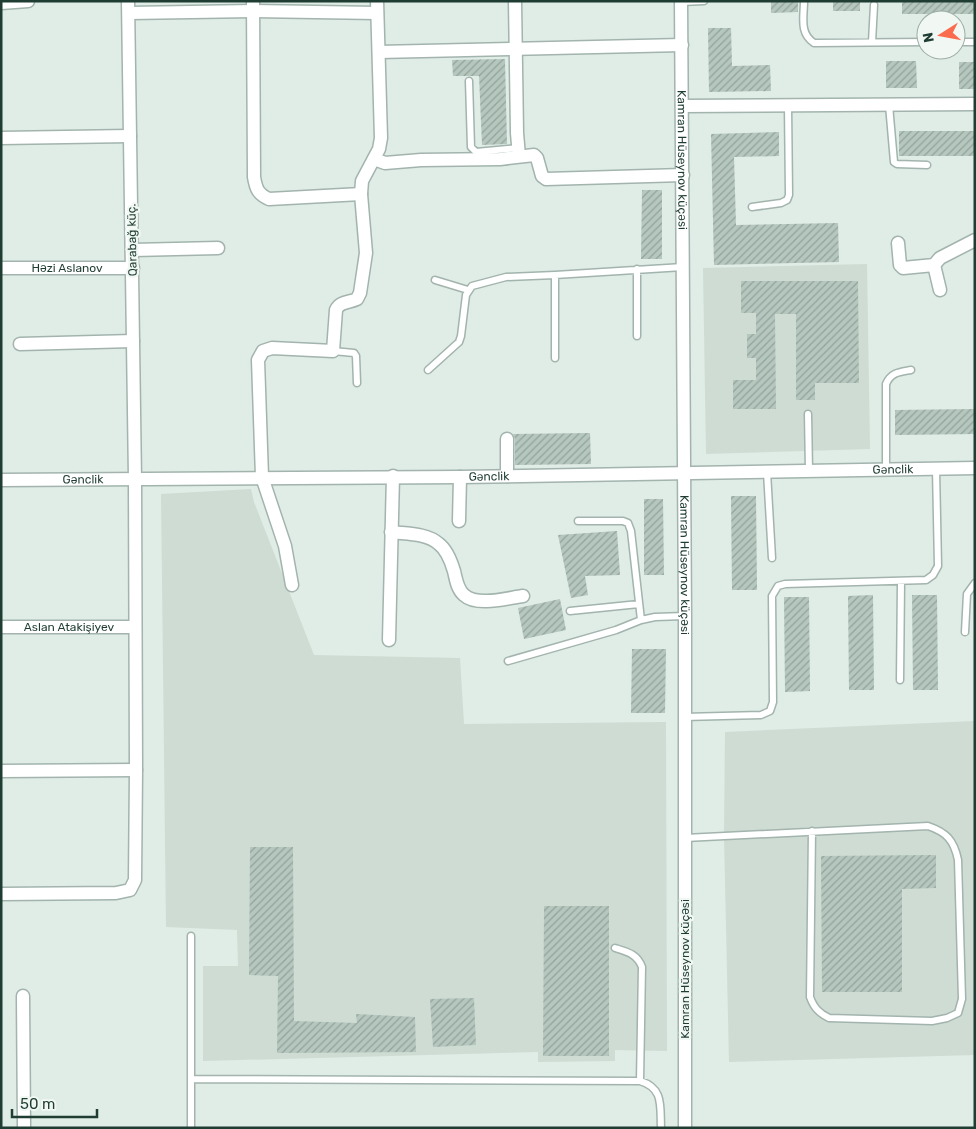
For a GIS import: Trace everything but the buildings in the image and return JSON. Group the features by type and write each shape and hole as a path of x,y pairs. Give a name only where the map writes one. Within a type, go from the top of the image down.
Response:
{"street":[{"path":"1,2 28,1"},
{"path":"515,1 519,152"},
{"name":"Kamran Hüseynov küçəsi","path":"682,2 685,1128"},
{"path":"253,6 254,177 256,188 261,195 270,199 361,194"},
{"path":"129,7 377,7 381,138 379,149 362,181 361,194 366,253 363,282 357,299 343,303 336,310 333,351 272,348 267,349 260,355 258,360 262,477 285,546 292,585"},
{"name":"Qarabağ küç.","path":"1,894 116,893 130,890 135,880 135,479 129,7"},
{"path":"379,52 682,45"},
{"path":"682,106 975,104"},
{"path":"1,138 130,136"},
{"path":"374,158 385,164 421,160 500,158 519,152 534,155 538,158 542,176 546,179 683,175"},
{"path":"898,243 900,265 902,268 934,265 940,258 975,240"},
{"path":"133,250 218,248"},
{"path":"934,265 940,290"},
{"name":"Həzi Aslanov","path":"1,268 133,268"},
{"path":"20,344 133,341"},
{"path":"506,438 507,476"},
{"name":"Gənclik","path":"1,480 460,477 975,468"},
{"path":"389,640 392,476"},
{"path":"459,521 460,477"},
{"path":"391,532 425,536 438,543 446,551 458,586 470,600 495,600 524,596"},
{"name":"Aslan Atakişiyev","path":"1,627 135,627"},
{"path":"1,771 136,770"},
{"path":"23,996 24,1128"}],"lane":[{"path":"682,2 704,1"},
{"path":"804,1 804,32 807,38 814,43 916,42"},
{"path":"872,42 874,5"},
{"path":"469,81 471,147 476,152 519,152"},
{"path":"889,105 894,162 897,164 927,165"},
{"path":"752,208 781,203 787,200 789,195 788,106"},
{"path":"428,370 459,342 468,290 477,284 506,276 683,267"},
{"path":"637,336 638,269"},
{"path":"555,275 555,358"},
{"path":"435,280 468,290"},
{"path":"333,351 354,353 356,356 358,383"},
{"path":"886,469 886,384 889,377 894,374 911,370"},
{"path":"808,414 808,471"},
{"path":"684,717 761,715 770,711 773,702 772,596 778,586 785,584 900,582 926,580 933,575 938,566 936,469"},
{"path":"767,472 772,558"},
{"path":"578,521 623,521 628,523 631,531 641,620"},
{"path":"900,582 900,680"},
{"path":"965,632 967,594 975,582"},
{"path":"570,610 639,604"},
{"path":"508,661 616,630 641,620 655,617 685,616"},
{"path":"685,838 812,831 928,826 943,831 956,849 958,860 962,999 958,1013 947,1018 932,1020 830,1018 821,1014 814,1006 810,997 812,831"},
{"path":"190,1128 191,936"},
{"path":"615,948 631,953 640,960 642,967 640,1081"},
{"path":"191,1080 640,1081 649,1084 660,1098 661,1128"}],"shaded area":[{"path":"867,264 870,449 706,454 703,268"},
{"path":"251,489 254,502 314,655 460,658 464,724 666,722 667,1051 615,1050 615,1061 538,1062 538,1052 203,1061 203,966 238,966 237,930 166,927 161,494"},
{"path":"975,721 975,1055 729,1062 724,836 725,732"}]}
